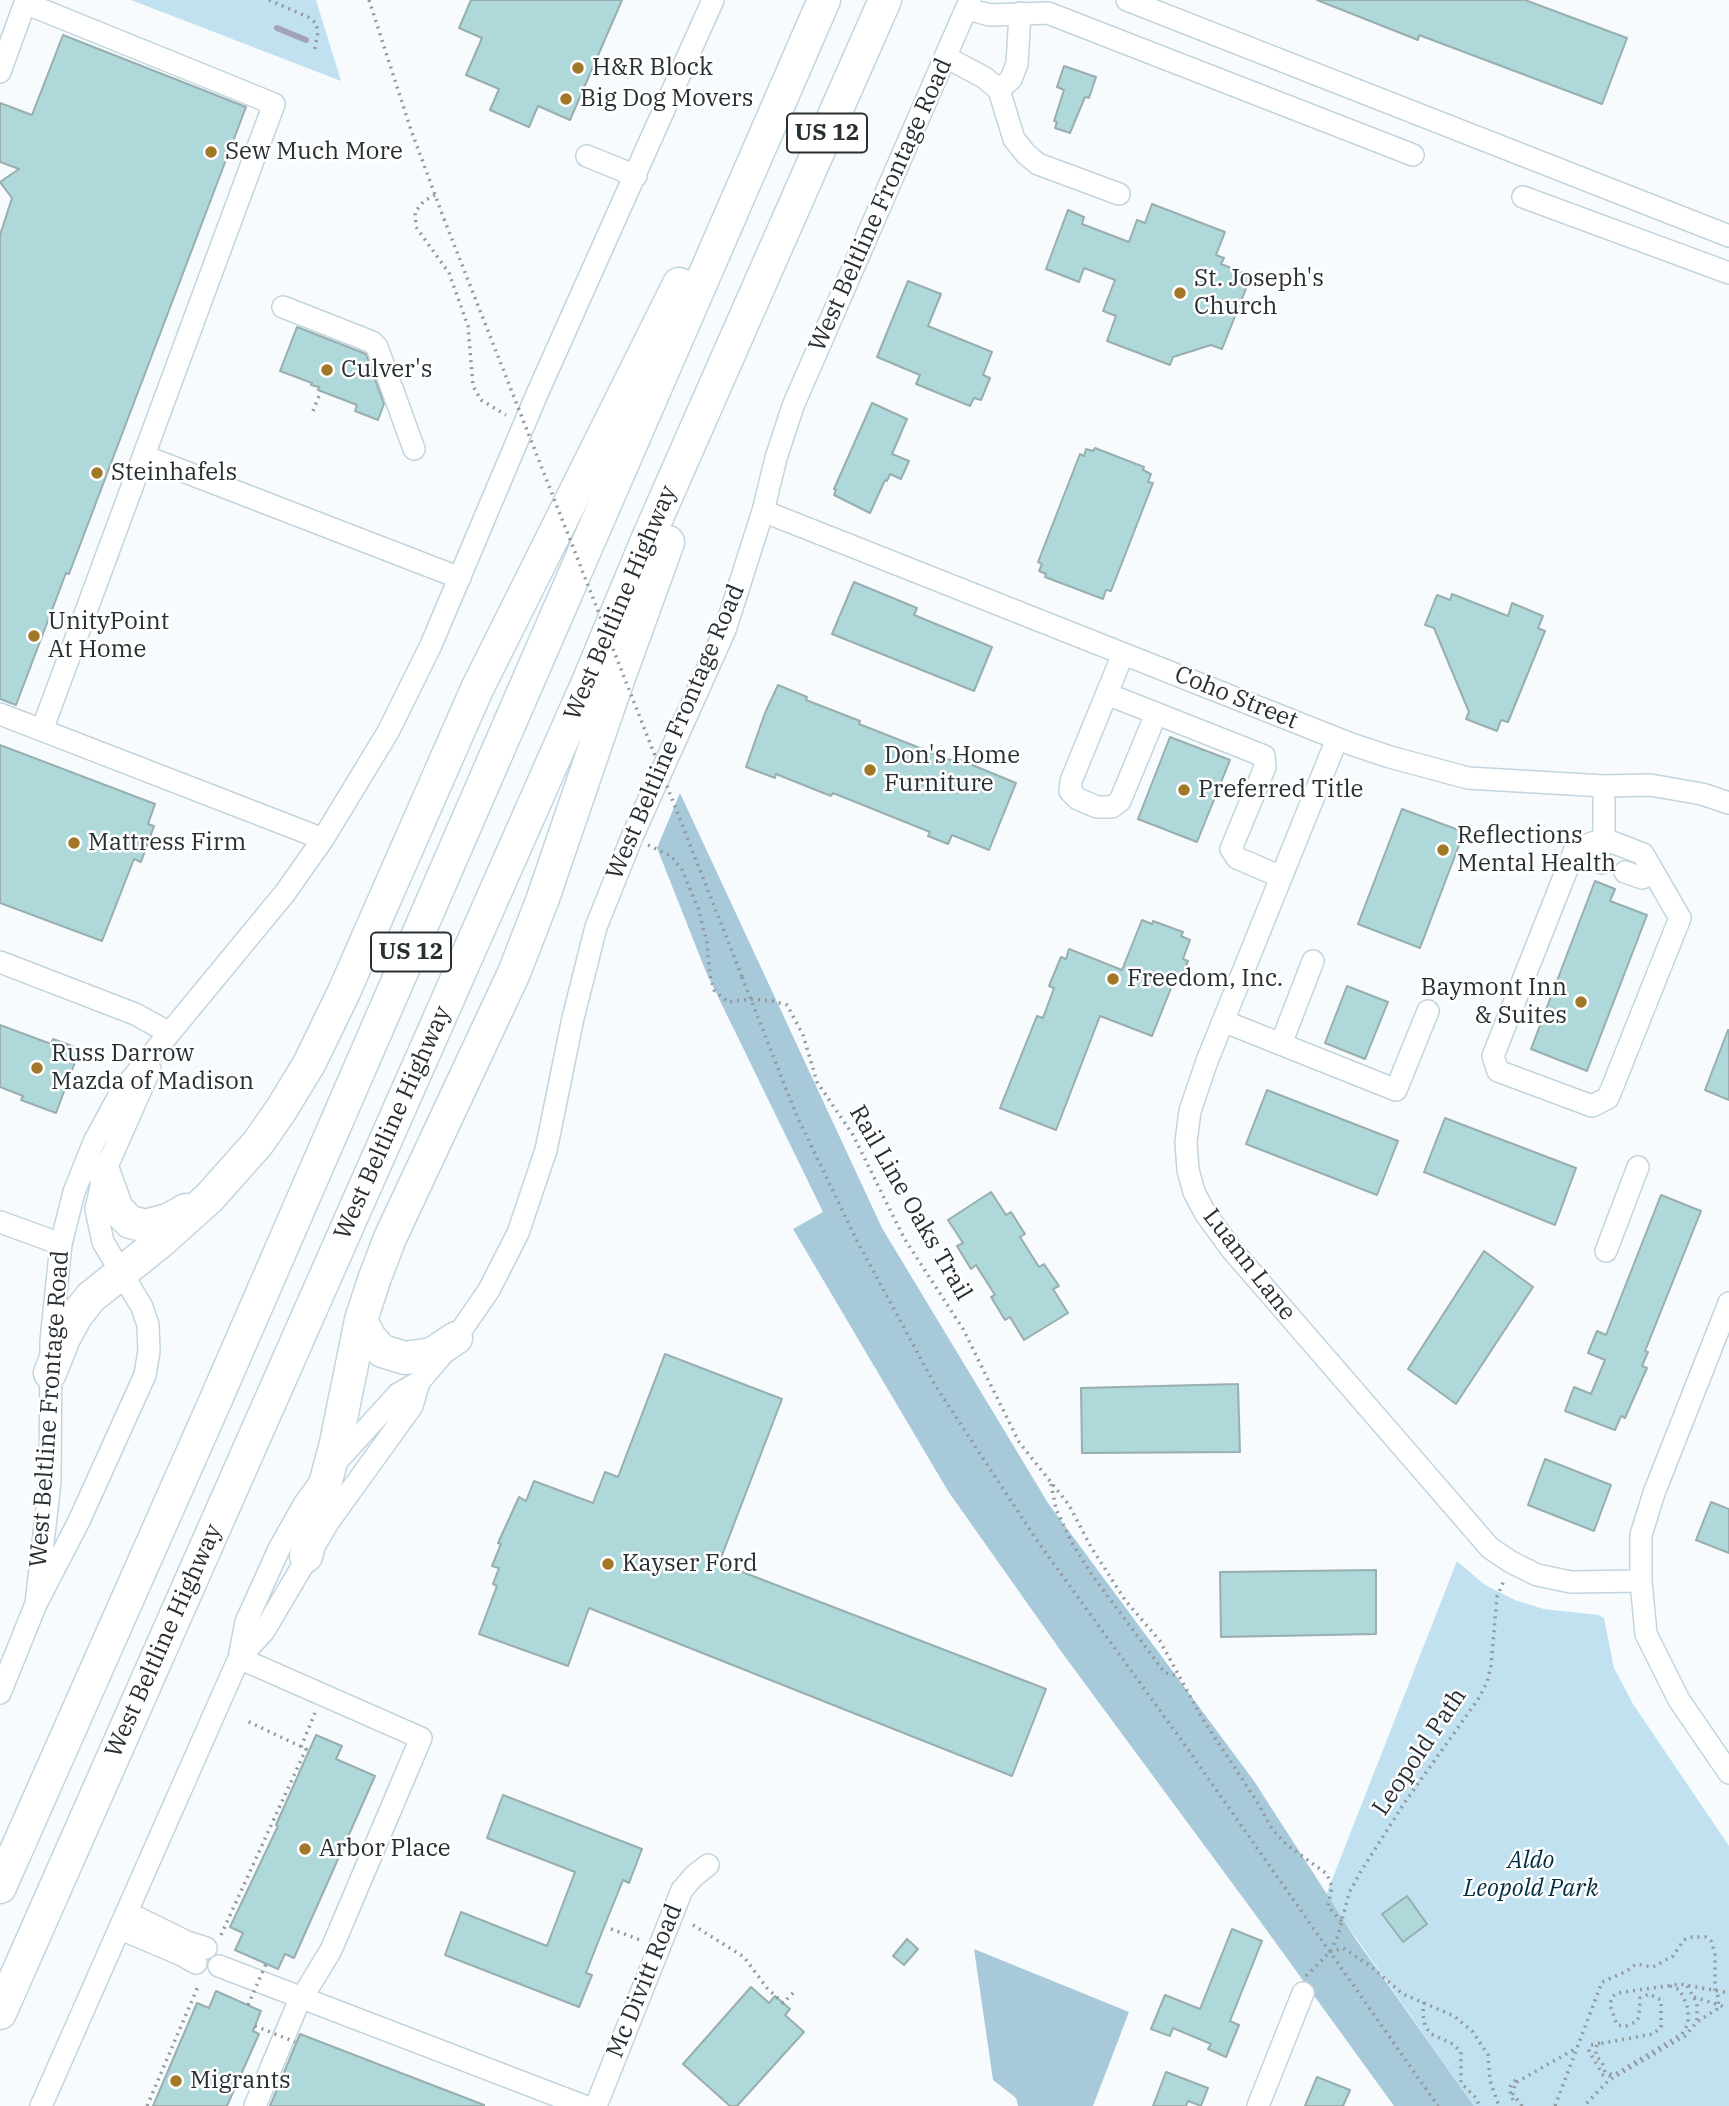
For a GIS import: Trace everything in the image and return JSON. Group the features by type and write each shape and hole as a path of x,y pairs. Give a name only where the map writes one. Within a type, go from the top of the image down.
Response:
{"highway":[{"name":"West Beltline Highway","path":"0,2013 885,0"},
{"name":"West Beltline Highway","path":"0,1887 217,1397 821,7"},
{"path":"50,1373 64,1338 91,1297 121,1275 209,1198 258,1143 309,1064 343,994 497,647 821,7"},
{"path":"306,1556 329,1470 361,1320 390,1238 514,973 769,266"},
{"path":"104,1172 117,1209 130,1222 146,1226 168,1220 209,1198"},
{"path":"361,1320 370,1338 382,1351 405,1358 432,1354 456,1338"}],"street":[{"name":"West Beltline Frontage Road","path":"36,1604 50,1482 50,1373 61,1244 74,1192 94,1142 121,1092 168,1032 258,927 323,839 388,732 460,578 522,430 713,0"},
{"path":"1127,0 1729,236"},
{"path":"0,72 25,3 274,104 41,730"},
{"name":"West Beltline Frontage Road","path":"41,2106 239,1658 246,1622 265,1577 305,1503 329,1470 398,1394 419,1382 456,1338 489,1290 505,1259 528,1205 546,1150 573,1018 596,927 632,837 725,630 793,406 969,5"},
{"path":"969,5 990,15 1048,13 1413,155"},
{"path":"999,90 1011,79 1017,64 1020,13"},
{"path":"946,57 985,78 999,90 1014,139 1038,164 1119,194"},
{"path":"587,156 636,176"},
{"path":"1523,197 1729,273"},
{"path":"283,307 372,342 377,347 414,449"},
{"path":"144,456 460,578"},
{"name":"Coho Street","path":"763,511 1390,757 1468,778 1604,786 1650,785 1702,794 1729,803"},
{"path":"1123,654 1071,781 1070,791 1077,799 1097,807 1112,807 1120,801 1156,714"},
{"path":"1107,694 1264,756 1265,767 1231,849 1237,859 1281,877"},
{"path":"0,714 323,839"},
{"name":"Luann Lane","path":"1337,738 1189,1111 1186,1142 1188,1170 1194,1192 1205,1213 1232,1250 1490,1548 1511,1563 1537,1575 1571,1581 1641,1581"},
{"path":"1602,863 1597,857 1605,839 1604,786"},
{"path":"1605,839 1643,854 1680,918 1608,1098 1592,1106 1499,1071 1493,1056 1574,849 1605,839"},
{"path":"1625,872 1642,878 1653,873"},
{"path":"1281,1044 1313,961"},
{"path":"0,962 135,1014 168,1032"},
{"path":"1223,1021 1396,1090 1428,1011"},
{"name":"West Beltline Frontage Road","path":"0,1693 36,1604 79,1521 145,1375 149,1351 148,1325 142,1307 103,1242 96,1209 104,1172 128,1114 168,1032"},
{"path":"1605,1251 1638,1167"},
{"path":"0,1222 61,1244"},
{"path":"1729,1303 1659,1481 1641,1535 1641,1581 1646,1634 1679,1700 1729,1773"},
{"name":"West Beltline Frontage Road","path":"239,1658 264,1631 306,1556 412,1406 419,1382"},
{"path":"239,1658 421,1738 331,1950 302,1999 289,2040 255,2106"},
{"name":"Mc Divitt Road","path":"596,2106 682,1890 708,1865"},
{"path":"124,1921 187,1942 202,1956 217,1951 221,1958 219,1966 263,1973 302,1999 584,2106"},
{"path":"1258,2106 1303,1993"}],"path":[{"path":"269,0 316,23 318,32 314,53"},
{"path":"369,0 444,219 741,977 796,1114 856,1239 936,1385 1038,1542 1182,1741 1438,2106"},
{"path":"435,195 424,201 415,212 416,227 449,273 468,326 473,386 481,400 505,414 522,430"},
{"path":"313,411 321,391"},
{"path":"654,848 671,856 677,863 698,908 707,943 714,990 728,1002 751,999"},
{"name":"Rail Line Oaks Trail","path":"751,999 772,1000 787,1005 803,1035 817,1082 853,1135 904,1238 963,1329 1019,1442 1069,1505 1091,1548 1125,1600 1160,1641 1202,1718 1272,1829 1287,1845 1327,1874 1332,1887 1328,1906 1342,1922"},
{"name":"Rail Line Oaks Trail","path":"1051,1482 1056,1509 1072,1543 1092,1575 1165,1672 1179,1676"},
{"name":"Leopold Path","path":"1330,1952 1338,1936 1349,1893 1361,1871 1405,1802 1479,1698 1487,1682 1497,1597 1511,1563"},
{"path":"301,1747 323,1695"},
{"path":"147,2106 200,1984 202,1956 222,1935 306,1749 245,1720"},
{"path":"693,1925 744,1957 767,1988 783,2003 794,1992"},
{"path":"611,1929 659,1948"},
{"path":"1555,2106 1602,1982 1636,1964 1653,1967 1672,1956 1684,1940 1699,1935 1706,1937 1711,1941 1716,1965 1719,2004 1717,2009 1681,2037 1616,2076 1584,2106"},
{"path":"1303,1993 1300,1981 1330,1952 1343,1948 1369,1965 1403,1994 1454,2015 1473,2032 1488,2054 1490,2081 1499,2106"},
{"path":"248,2005 263,1973"},
{"path":"1686,1985 1695,1997 1697,2022"},
{"path":"1616,2076 1603,2075 1589,2051 1591,2045 1653,2034 1661,2027 1663,2007 1660,1997 1649,1994 1642,1996 1636,2022 1626,2026 1617,2025 1609,2005 1614,1995 1686,1985 1729,1993"},
{"path":"1670,1986 1680,1990 1689,2008 1688,2024 1681,2037"},
{"path":"1695,1997 1725,2007"},
{"path":"1424,2002 1425,2026 1431,2034 1453,2044 1461,2052 1461,2083 1477,2099 1479,2106"},
{"path":"255,2026 289,2040"},
{"path":"1520,2104 1512,2099 1509,2089 1512,2083 1577,2048"}],"green space":[{"path":"131,0 316,0 341,81"},
{"name":"Aldo Leopold Park","path":"1457,1561 1485,1585 1515,1600 1544,1609 1604,1618 1614,1668 1633,1704 1729,1846 1729,2106 1474,2106 1326,1895"}],"shaded area":[{"path":"680,793 882,1228 1048,1503 1254,1781 1357,1941 1474,2106 1394,2106 1063,1654 948,1491 793,1229 823,1212 706,972 657,848"},
{"path":"974,1949 1129,2012 1093,2106 1018,2106 1016,2098 993,2080"}],"building":[{"path":"471,0 622,0 570,120 538,106 529,127 490,110 499,89 466,75 482,38 459,28"},
{"path":"1317,0 1525,0 1627,38 1602,104 1419,35 1418,40"},
{"path":"63,35 246,107 69,574 66,573 16,705 0,699 0,235 12,198 0,182 19,169 0,162 0,103 32,115"},
{"path":"1064,66 1096,77 1089,98 1085,97 1070,133 1055,128 1057,122 1054,121 1064,90 1057,87"},
{"name":"St. Joseph's Church","path":"1152,204 1225,232 1216,255 1224,258 1221,264 1251,276 1222,349 1211,345 1173,357 1170,365 1107,341 1116,316 1103,311 1115,280 1084,268 1079,282 1046,269 1068,210 1084,217 1082,224 1129,242 1137,220 1145,223"},
{"path":"908,281 941,294 928,326 992,352 983,375 990,378 981,400 974,398 970,406 916,384 920,375 877,357"},
{"name":"Culver's","path":"297,327 366,354 384,404 378,420 355,411 357,405 280,371"},
{"path":"872,403 907,419 892,454 909,461 901,479 890,474 887,481 885,480 870,513 834,495 834,489"},
{"path":"1095,448 1144,467 1143,470 1151,474 1148,482 1153,483 1111,591 1106,590 1103,599 1045,577 1046,574 1039,571 1042,564 1038,562 1080,454 1084,456 1086,449 1093,451"},
{"path":"854,582 917,608 914,615 992,647 974,691 832,634"},
{"path":"1452,594 1508,616 1512,603 1543,616 1538,628 1545,631 1508,722 1501,720 1497,731 1466,719 1469,712 1434,628 1425,625 1437,595 1450,600"},
{"name":"Don's Home Furniture","path":"778,685 807,697 806,700 860,721 859,724 1016,783 989,850 952,835 948,844 928,836 930,832 833,793 831,796 776,774 775,778 746,767"},
{"name":"Preferred Title","path":"1170,737 1230,760 1197,842 1138,819"},
{"name":"Mattress Firm","path":"0,745 155,804 148,824 154,826 141,862 134,859 102,941 0,903"},
{"path":"1402,809 1464,832 1420,948 1358,924"},
{"name":"Baymont Inn & Suites","path":"1595,881 1615,889 1610,901 1647,915 1587,1071 1531,1049"},
{"path":"1142,920 1152,924 1153,921 1183,932 1181,936 1190,940 1183,959 1188,961 1180,980 1175,978 1152,1036 1100,1016 1056,1130 1000,1108 1037,1016 1043,1018 1054,988 1049,986 1061,957 1066,959 1069,949 1122,970"},
{"path":"1347,986 1388,1002 1365,1059 1325,1043"},
{"name":"Russ Darrow Mazda of Madison","path":"0,1025 51,1044 53,1039 80,1049 56,1113 21,1100 23,1096 0,1087"},
{"path":"1729,1030 1729,1100 1705,1090"},
{"path":"1267,1090 1398,1141 1377,1195 1246,1144"},
{"path":"1445,1118 1576,1168 1555,1225 1424,1172"},
{"path":"991,1192 1006,1215 1011,1212 1025,1234 1020,1237 1039,1267 1044,1264 1059,1286 1053,1289 1068,1313 1024,1340 1010,1317 1005,1320 991,1297 995,1295 976,1265 971,1269 957,1246 963,1243 948,1220"},
{"path":"1661,1195 1701,1211 1645,1351 1648,1352 1642,1366 1647,1368 1625,1418 1621,1416 1615,1430 1565,1411 1574,1387 1591,1394 1605,1360 1588,1353 1597,1331 1606,1335"},
{"path":"1484,1251 1533,1287 1456,1404 1408,1369"},
{"name":"Kayser Ford","path":"665,1354 782,1399 719,1563 1046,1689 1012,1776 589,1608 568,1666 479,1634 497,1586 493,1584 499,1568 492,1566 501,1544 498,1543 519,1497 526,1501 534,1481 593,1503 605,1472 618,1477"},
{"path":"1238,1384 1240,1452 1082,1453 1081,1388"},
{"path":"1545,1459 1611,1485 1594,1531 1528,1505"},
{"path":"1711,1502 1729,1509 1729,1553 1696,1540"},
{"path":"1376,1570 1376,1634 1221,1637 1220,1572"},
{"name":"Arbor Place","path":"316,1735 342,1746 336,1759 375,1776 294,1958 285,1954 278,1969 235,1950 243,1933 230,1927 278,1826 276,1825"},
{"path":"503,1795 642,1849 629,1883 623,1880 602,1932 586,1973 592,1975 579,2007 445,1955 461,1912 547,1946 575,1872 487,1838"},
{"path":"1407,1896 1427,1924 1403,1942 1382,1914"},
{"path":"1232,1929 1262,1941 1230,2021 1239,2025 1226,2057 1208,2049 1211,2044 1173,2028 1170,2036 1151,2029 1165,1995 1200,2009"},
{"path":"907,1939 918,1949 904,1965 893,1956"},
{"path":"751,1987 769,2003 775,1996 790,2009 785,2015 804,2032 737,2106 730,2106 683,2064"},
{"path":"216,1991 261,2011 253,2031 259,2034 227,2106 153,2106 197,2003 209,2008"},
{"path":"300,2034 484,2105 484,2106 270,2106"},
{"path":"1166,2072 1208,2088 1201,2106 1188,2101 1186,2106 1153,2106"},
{"path":"1317,2077 1350,2090 1343,2106 1305,2106"}],"waterway":[{"path":"277,28 306,40"}],"place":[{"name":"H&R Block","path":"578,68"},
{"name":"Big Dog Movers","path":"566,99"},
{"name":"Sew Much More","path":"211,152"},
{"name":"St. Joseph's Church","path":"1180,293"},
{"name":"Culver's","path":"327,370"},
{"name":"Steinhafels","path":"97,473"},
{"name":"UnityPoint At Home","path":"34,636"},
{"name":"Don's Home Furniture","path":"870,770"},
{"name":"Preferred Title","path":"1184,790"},
{"name":"Mattress Firm","path":"74,843"},
{"name":"Reflections Mental Health","path":"1443,850"},
{"name":"Freedom, Inc.","path":"1113,979"},
{"name":"Baymont Inn & Suites","path":"1581,1002"},
{"name":"Russ Darrow Mazda of Madison","path":"37,1068"},
{"name":"Kayser Ford","path":"608,1564"},
{"name":"Arbor Place","path":"305,1849"},
{"name":"Migrants","path":"176,2081"}]}
